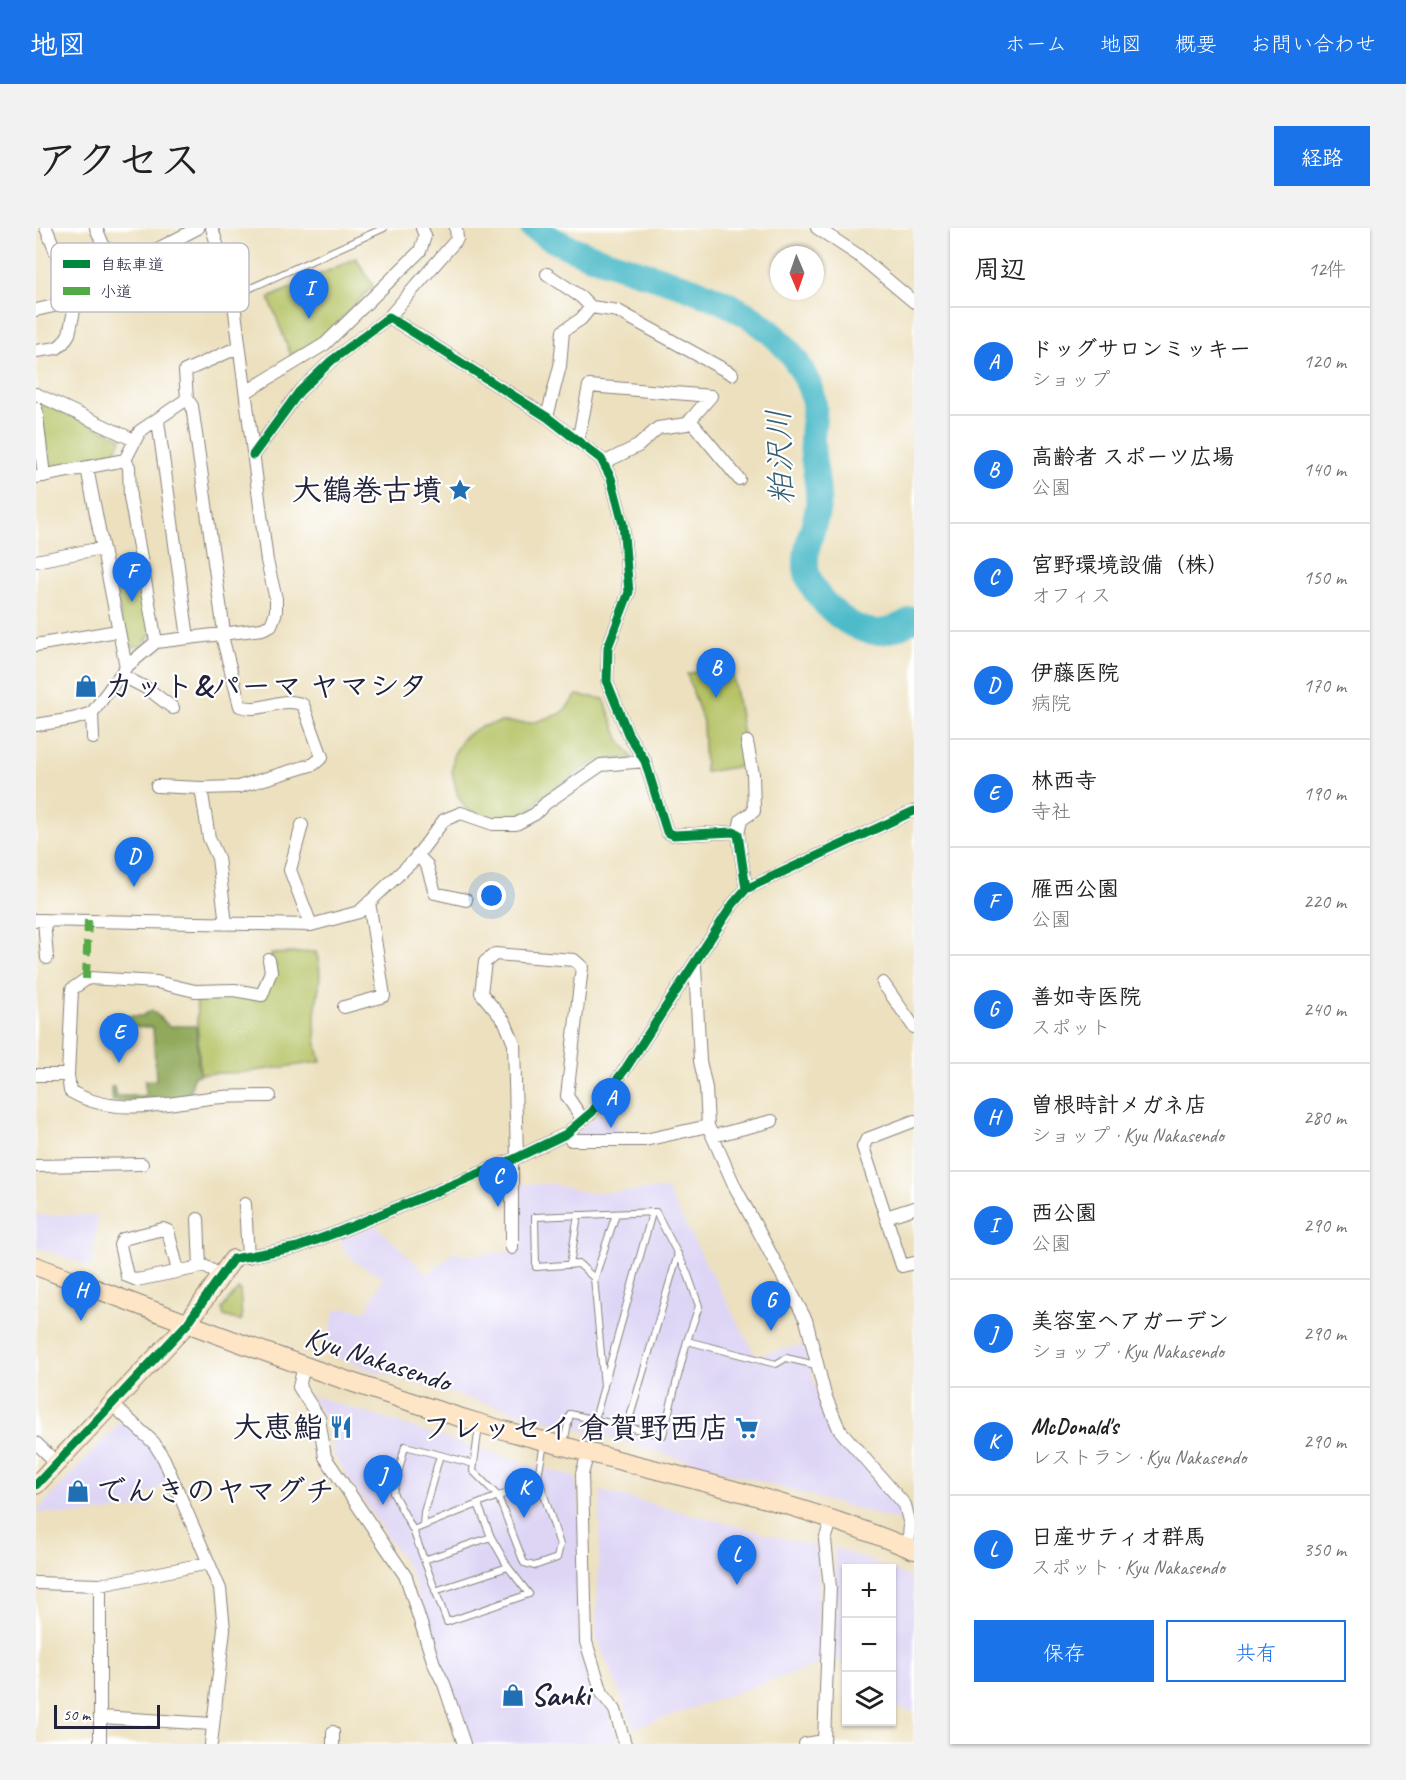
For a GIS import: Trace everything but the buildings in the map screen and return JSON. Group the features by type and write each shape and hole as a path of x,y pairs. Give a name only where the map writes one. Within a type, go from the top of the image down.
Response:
{"main road":[{"path":"36,1485 188,1324 222,1276 240,1258"},
{"name":"Kyu Nakasendo","path":"36,1266 304,1366 480,1423 832,1518 911,1549"}],"street":[{"path":"46,228 52,243"},
{"path":"96,228 103,243"},
{"path":"169,243 198,228"},
{"path":"212,228 216,243"},
{"path":"246,392 325,344 420,250 425,236 422,228"},
{"path":"253,455 299,392 331,361 389,317 457,239 456,228"},
{"path":"817,228 858,255 914,302"},
{"path":"547,274 581,297 591,307 618,311 732,374"},
{"path":"36,310 51,307"},
{"path":"547,417 560,366 563,331 581,319 591,307"},
{"path":"36,351 57,348 63,343 69,333 74,312"},
{"path":"36,725 73,719 92,713 123,671 156,642 262,629 271,625 276,612 235,312"},
{"path":"389,317 547,417 603,463 611,478 623,524 629,592 608,647 607,682 628,734 645,761 667,832 674,835 733,832 738,834"},
{"path":"157,786 237,787 314,764 322,757 303,705 292,700 250,710 240,706 223,640 224,632 185,371 238,347"},
{"path":"578,441 590,386 711,396 687,424 658,428 638,446 603,463"},
{"path":"36,394 134,440"},
{"path":"125,460 140,431 188,399"},
{"path":"36,408 40,476 125,460"},
{"path":"690,420 739,479"},
{"path":"158,421 188,638"},
{"path":"125,460 129,467 130,497 156,642"},
{"path":"87,468 123,671 173,708"},
{"path":"36,561 102,548"},
{"path":"36,645 117,631"},
{"path":"92,713 93,738"},
{"path":"746,889 738,834 741,820 754,811 753,774 747,742"},
{"path":"47,958 40,920 311,925 359,912 417,855 444,820 461,813 493,824 516,824 535,814 546,803 601,765 645,761"},
{"path":"201,788 209,838 218,858 226,924"},
{"path":"245,1204 240,1258 298,1247 318,1240 514,1159 566,1134 592,1112 626,1068 695,966 733,904 746,889 914,811"},
{"path":"302,825 292,855 290,870 311,925"},
{"path":"417,855 427,865 435,893 466,900"},
{"path":"344,1007 384,996 369,902"},
{"path":"512,1248 514,1044 505,1023 481,993 485,962 495,954 574,960 582,967 567,1096 583,1120"},
{"path":"269,960 271,971 262,995 234,990 195,991 157,982 86,979 72,989 68,1075 70,1091 86,1101 140,1108 181,1104 209,1098 270,1095"},
{"path":"695,966 700,1060 706,1088 710,1131 735,1187 806,1320 816,1365 839,1429 905,1505 912,1525 911,1549"},
{"path":"883,983 914,1027"},
{"path":"36,1075 68,1075"},
{"path":"566,1134 571,1140 645,1140 772,1121"},
{"path":"914,1121 867,1139 863,1147 902,1266 914,1263"},
{"path":"36,1166 142,1164"},
{"path":"886,1217 914,1208"},
{"path":"198,1219 200,1267"},
{"path":"178,1271 168,1231 163,1229 123,1239 120,1245 127,1276 137,1280 204,1266 222,1276"},
{"path":"304,1366 299,1387 319,1418 325,1457 406,1577 434,1665 444,1684 464,1744"},
{"path":"112,1404 154,1443 164,1459 220,1589 224,1629 211,1744"},
{"path":"36,1443 57,1463"},
{"path":"588,1453 582,1474 586,1642 602,1693 615,1710 625,1744"},
{"path":"805,1744 824,1743 830,1587 825,1540 832,1518"},
{"path":"36,1583 100,1585 208,1563"},
{"path":"100,1585 100,1744"},
{"path":"101,1717 212,1724"}],"lane":[{"path":"249,289 384,228"},
{"path":"564,1447 570,1413 663,1435 687,1341 699,1306 678,1254 656,1212 535,1217 536,1267 579,1264 594,1280"},
{"path":"595,1419 652,1213"},
{"path":"604,1386 594,1280 615,1214"},
{"path":"570,1265 578,1215"},
{"path":"627,1426 678,1254"},
{"path":"687,1341 776,1364 786,1358 816,1365"},
{"path":"480,1423 473,1471 498,1496 524,1563 534,1566 557,1558 560,1545 538,1476"},
{"path":"413,1530 498,1496 531,1487 538,1476 544,1441"},
{"path":"474,1464 405,1446 393,1493 413,1530 447,1622 529,1594 508,1567 491,1537 478,1504"},
{"path":"423,1526 424,1512 440,1455"},
{"path":"424,1560 491,1537"},
{"path":"435,1591 508,1567"}],"shaded area":[{"path":"609,1107 615,1117 617,1130 627,1131 627,1137 576,1137 576,1133"},
{"path":"517,1184 551,1184 589,1193 666,1189 756,1356 803,1345 827,1426 889,1496 901,1518 899,1521 373,1371 324,1353 335,1311 345,1308 366,1311 383,1277 356,1263 341,1245 342,1239 375,1225 428,1275 454,1251 461,1255 516,1252"},
{"path":"36,1215 98,1215 92,1267 36,1247"},
{"path":"310,1395 527,1464 576,1477 582,1543 579,1643 598,1696 609,1713 618,1744 469,1744 410,1571 333,1454 328,1425"},
{"path":"122,1420 150,1446 171,1482 145,1495 152,1507 74,1515 36,1512"},
{"path":"601,1491 818,1547 820,1664 634,1728 596,1636"},
{"path":"834,1547 879,1564 842,1564 842,1662 834,1659 837,1601"},
{"path":"896,1571 914,1580 914,1712 896,1708 901,1678 896,1676"}],"green space":[{"path":"356,258 373,286 320,341 291,356 269,298"},
{"path":"44,404 122,438 112,457 48,469 41,407"},
{"path":"139,567 152,633 141,646 132,647 124,642 114,571"},
{"path":"731,664 748,765 705,772 703,722 687,674"},
{"path":"577,695 604,699 619,739 633,758 596,761 541,797 531,809 516,818 499,821 466,809 458,796 452,772 454,754 464,737 480,727 501,722 532,723 562,713"},
{"path":"316,952 320,979 315,1026 321,1062 247,1072 200,1074 196,995 233,996 260,1000 272,965 271,954"},
{"path":"152,1010 169,1026 196,1026 199,1075 194,1076 189,1098 136,1103 113,1101 111,1087 114,1087 116,1096 145,1096 145,1081 156,1080 153,1027 110,1026 110,1016 142,1016"},
{"path":"238,1289 240,1290 242,1319 240,1321 224,1316 222,1309"}],"waterway":[{"name":"粕沢川","path":"533,228 567,246 605,261 684,286 722,302 757,321 785,347 807,381 814,405 812,450 818,506 806,556 807,573 811,583 817,594 835,613 857,627 880,632 893,629 914,619"}],"marked path":[{"path":"86,979 88,920"}],"cycle path":[{"path":"253,455 299,392 331,361 389,317 547,417 601,459 611,478 623,524 629,592 608,647 607,682 628,734 645,761 667,832 674,835 733,832 738,834 746,889"},
{"path":"36,1485 187,1324 233,1259 298,1247 338,1232 512,1160 566,1134 592,1112 626,1068 733,904 746,889 914,811"}],"place":[{"name":"西公園","path":"309,319"},
{"name":"大鶴巻古墳","path":"460,490"},
{"name":"雁西公園","path":"132,602"},
{"name":"カット&パーマ ヤマシタ","path":"86,686"},
{"name":"高齢者 スポーツ広場","path":"716,698"},
{"name":"伊藤医院","path":"134,887"},
{"name":"林西寺","path":"119,1063"},
{"name":"ドッグサロンミッキー","path":"611,1128"},
{"name":"宮野環境設備（株）","path":"498,1207"},
{"name":"曽根時計メガネ店","path":"81,1321"},
{"name":"善如寺医院","path":"771,1331"},
{"name":"大恵鮨","path":"341,1427"},
{"name":"フレッセイ 倉賀野西店","path":"747,1428"},
{"name":"でんきのヤマグチ","path":"78,1491"},
{"name":"美容室ヘアガーデン","path":"383,1505"},
{"name":"McDonald's","path":"524,1518"},
{"name":"日産サティオ群馬","path":"737,1585"},
{"name":"Sanki","path":"513,1695"}]}
